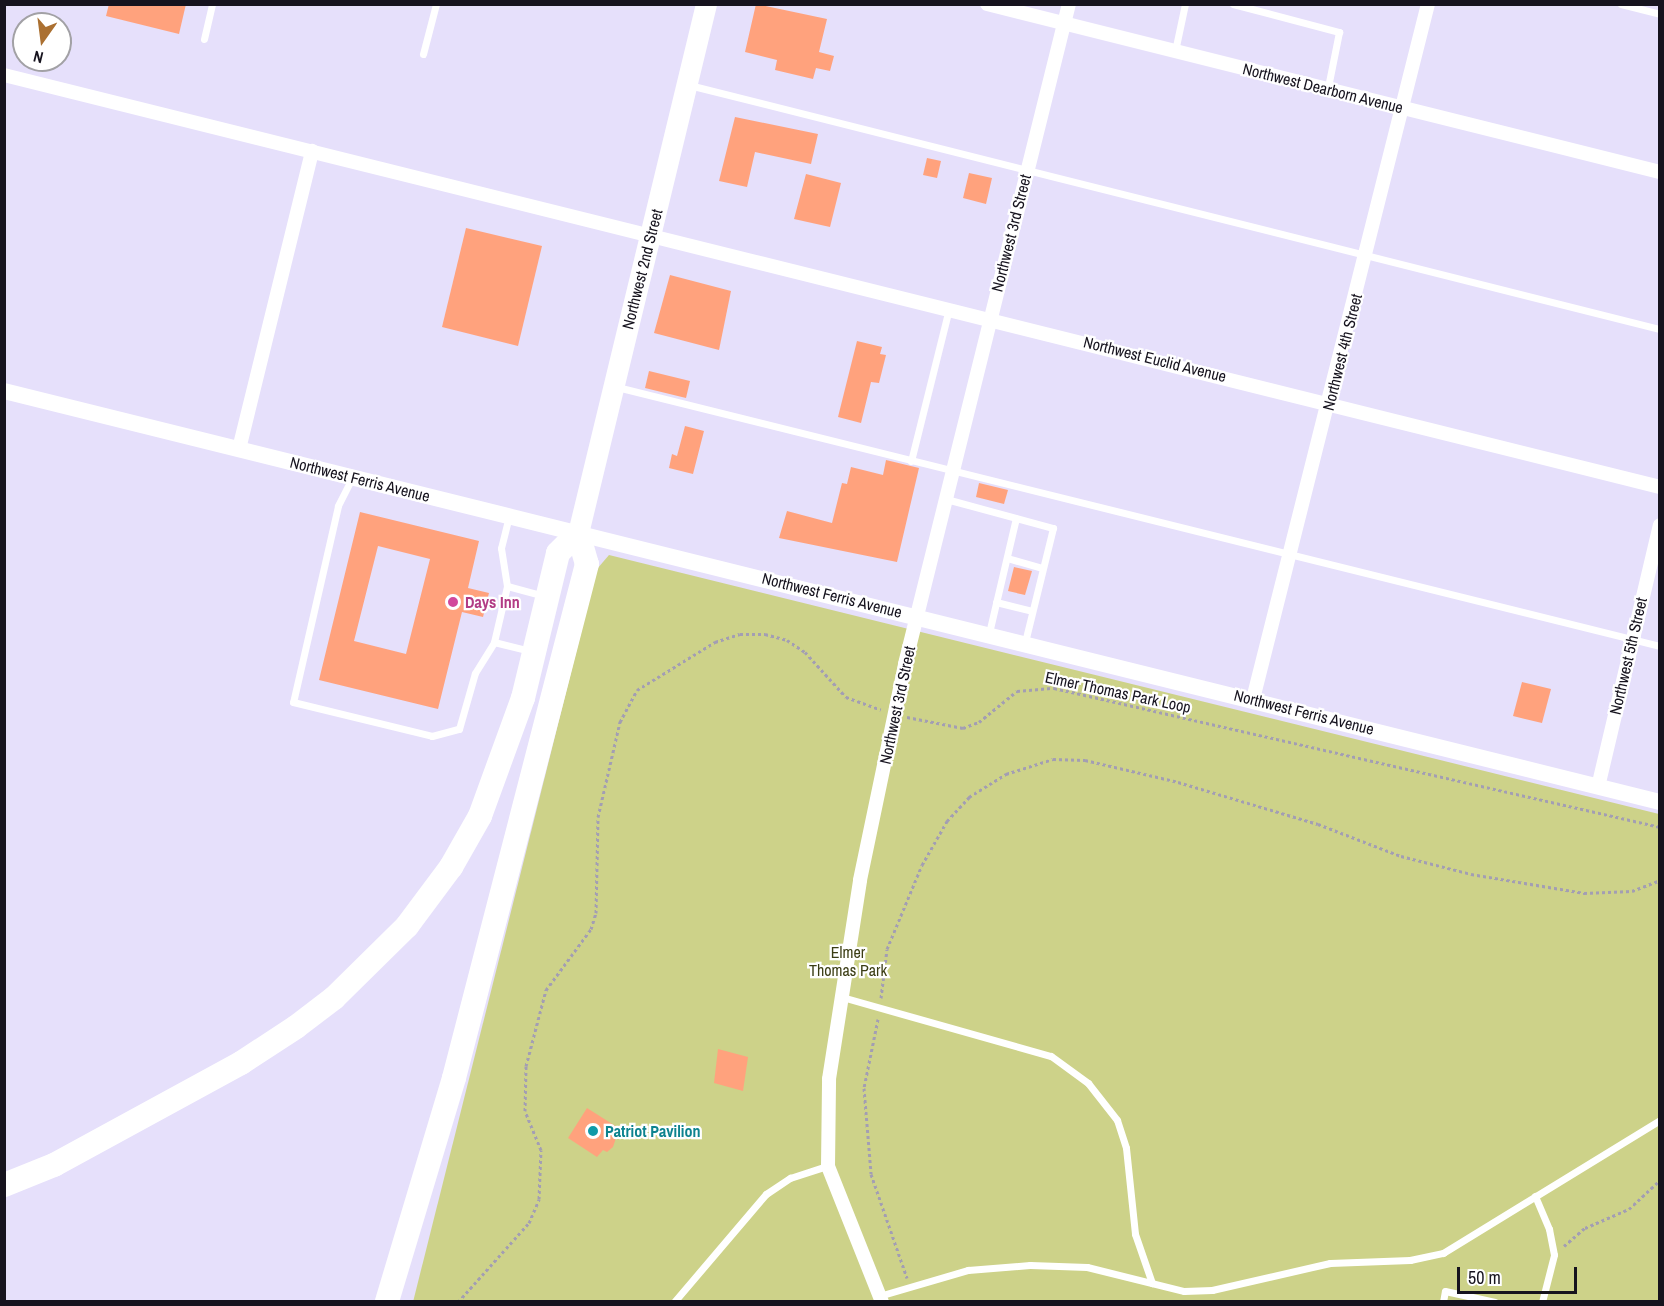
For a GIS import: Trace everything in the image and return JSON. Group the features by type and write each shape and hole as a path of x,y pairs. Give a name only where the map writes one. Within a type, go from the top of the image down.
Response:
{"highway":[{"path":"4,1185 54,1165 241,1063 296,1027 386,948 451,867 480,816 504,757 534,652 558,553 578,533 587,564 454,1078 387,1302"},
{"path":"4,1204 54,1165"},
{"path":"369,1302 420,1191"}],"main road":[{"name":"Northwest 2nd Street","path":"578,533 706,4"}],"street":[{"name":"Northwest Dearborn Avenue","path":"987,4 1328,87 1659,172"},
{"name":"Northwest 3rd Street","path":"881,1299 828,1166 830,1079 860,880 894,714 945,499 1069,4"},
{"name":"Northwest 4th Street","path":"1253,699 1330,403 1428,4"},
{"name":"Northwest Euclid Avenue","path":"4,75 650,233 1659,487"},
{"path":"239,449 312,151"},
{"name":"Northwest Ferris Avenue","path":"4,391 917,615 1659,802"},
{"name":"Northwest 5th Street","path":"1598,787 1659,525"}],"lane":[{"path":"204,39 212,4"},
{"path":"423,54 436,4"},
{"path":"1175,51 1185,4"},
{"path":"1233,4 1338,32 1328,87"},
{"path":"1621,4 1659,14"},
{"path":"687,85 1026,173 1366,254 1659,329"},
{"path":"911,461 949,308"},
{"path":"612,386 1292,553 1659,646"},
{"path":"353,477 338,506 293,702 432,736 459,729 475,673 494,642 507,586 501,548 509,516"},
{"path":"945,499 1053,528 1025,642"},
{"path":"989,633 1016,518"},
{"path":"1007,558 1043,568"},
{"path":"507,586 547,597"},
{"path":"996,602 1032,611"},
{"path":"494,642 534,652"},
{"path":"842,997 1051,1056 1088,1083 1120,1129 1135,1234 1152,1283"},
{"path":"881,1299 911,1286 968,1270 1030,1265 1087,1267 1184,1291 1212,1290 1330,1263 1410,1260 1443,1253 1659,1120"},
{"path":"675,1302 766,1194 790,1178 828,1166"},
{"path":"1535,1196 1549,1229 1554,1256 1542,1302"},
{"path":"1443,1302 1445,1291 1495,1302"}],"path":[{"name":"Elmer Thomas Park Loop","path":"458,1302 529,1223 539,1199 541,1150 525,1111 526,1066 546,990 591,929 596,913 598,817 620,722 637,690 715,642 740,634 765,634 787,640 806,652 846,697 894,714 963,728 979,722 1017,691 1054,688 1659,827"},
{"path":"911,1286 872,1174 864,1088 880,1006 887,949 922,865 947,821 969,797 1006,774 1053,759 1085,760 1178,782 1318,824 1401,856 1471,874 1584,893 1632,891 1659,880"},
{"path":"1554,1256 1585,1228 1629,1209 1659,1180"}],"green space":[{"name":"Elmer Thomas Park","path":"609,555 1659,814 1659,1301 413,1302 597,569"}],"building":[{"path":"109,4 186,4 179,34 106,16"},
{"path":"756,4 827,19 819,52 834,56 830,71 816,68 813,79 775,70 777,60 745,52"},
{"path":"735,117 818,134 811,164 755,152 747,187 719,181"},
{"path":"927,158 941,161 937,178 923,175"},
{"path":"969,173 992,178 986,204 963,198"},
{"path":"806,174 841,183 830,227 794,219"},
{"path":"466,228 542,246 518,346 442,327"},
{"path":"670,275 731,291 719,350 654,333"},
{"path":"857,341 882,347 880,354 886,355 879,383 871,382 861,423 838,417"},
{"path":"649,371 690,381 686,398 645,388"},
{"path":"685,426 704,431 693,474 669,468 672,454 677,456"},
{"path":"886,460 919,468 897,562 779,538 787,511 832,523 842,483 847,484 851,467 883,475"},
{"path":"979,483 1008,490 1004,504 976,497"},
{"name":"Days Inn","path":"360,512 479,541 468,588 489,593 483,617 462,612 438,709 319,680","holes":["378,546 430,559 406,654 354,641"]},
{"path":"1014,567 1032,571 1025,595 1008,591"},
{"path":"1522,682 1551,689 1542,723 1513,716"},
{"path":"718,1049 748,1057 743,1091 714,1083"},
{"name":"Patriot Pavilion","path":"587,1108 617,1127 611,1135 616,1138 613,1147 607,1152 603,1150 597,1157 568,1138"}],"place":[{"name":"Days Inn","path":"453,602"},
{"name":"Patriot Pavilion","path":"593,1131"}]}
